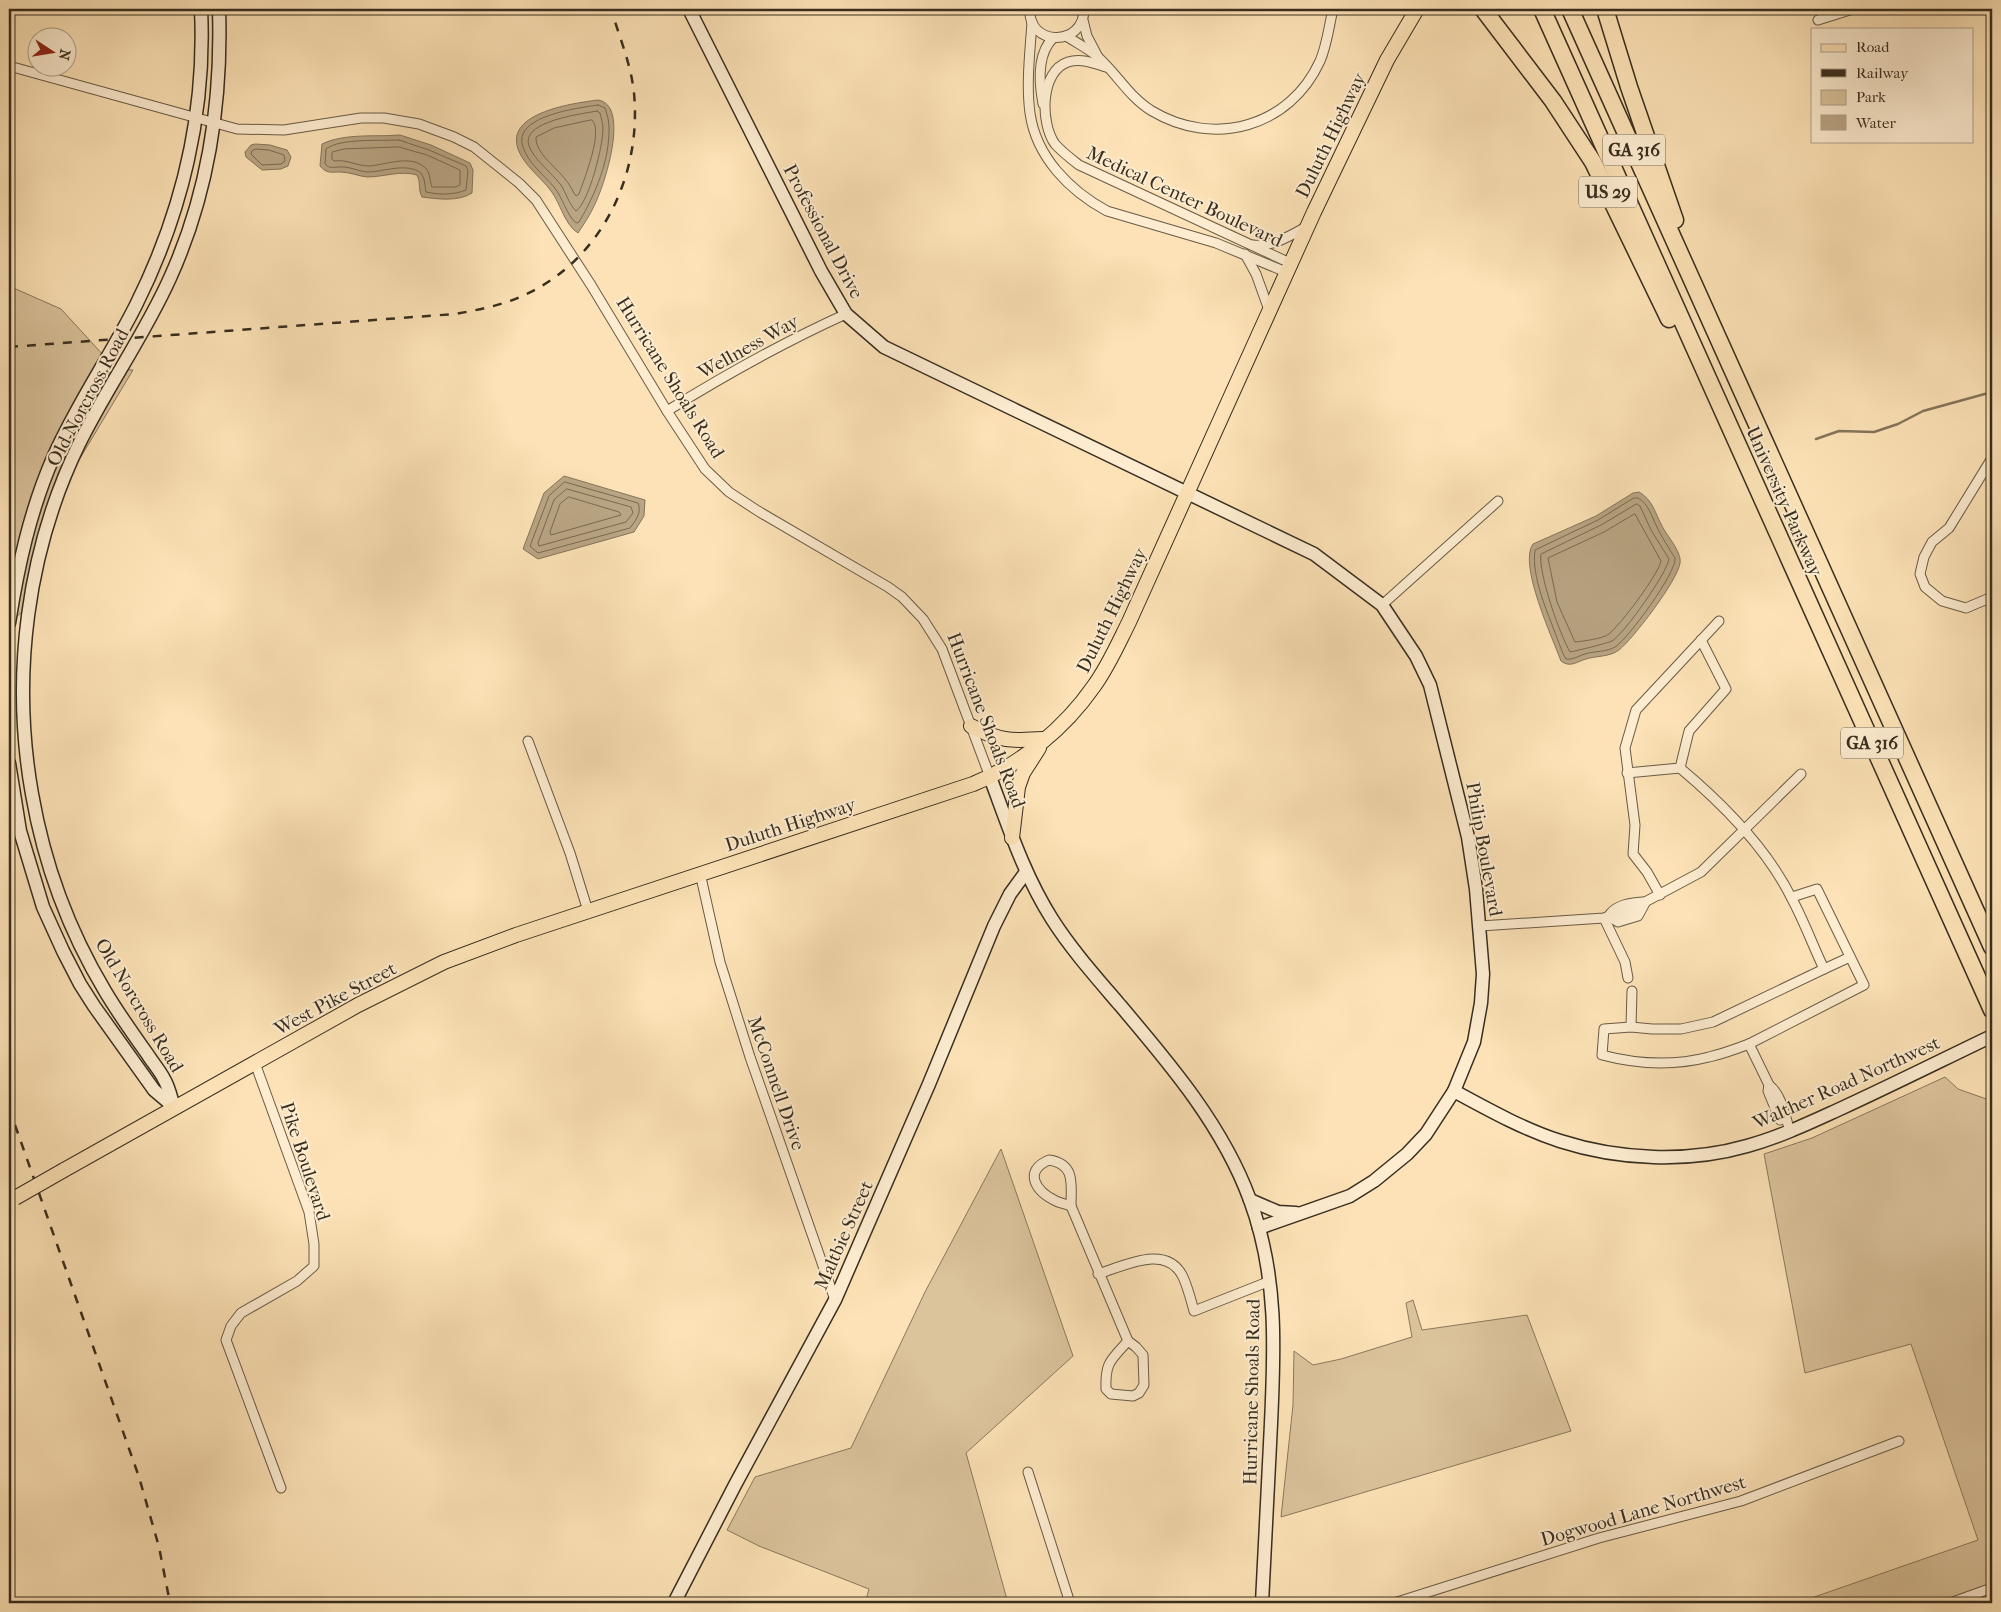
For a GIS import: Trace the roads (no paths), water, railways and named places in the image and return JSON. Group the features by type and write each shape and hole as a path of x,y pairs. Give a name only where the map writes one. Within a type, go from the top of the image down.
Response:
{"highway":[{"name":"US 29","path":"1483,9 1554,101 1593,162 1674,330 1692,362 1712,388"},
{"name":"University Parkway","path":"1542,9 1992,1010"},
{"name":"University Parkway","path":"1570,9 1992,947"},
{"name":"US 29","path":"1606,9 1628,87 1683,242 1697,291"}],"main road":[{"name":"Duluth Highway","path":"1387,60 1405,9"},
{"name":"Duluth Highway","path":"700,873 914,804 990,777 1028,753 1075,709 1106,668 1129,622 1307,226 1387,60 1417,9"},
{"path":"971,726 988,735 1004,740 1045,739"},
{"path":"1012,838 1018,787 1023,773 1045,739"},
{"name":"West Pike Street","path":"12,1199 358,1005 444,962 473,950 700,873"}],"street":[{"name":"Old Norcross Road","path":"9,623 22,550 40,490 64,432 135,307 156,264 175,210 186,170 196,119 202,52 201,9"},
{"name":"Old Norcross Road","path":"174,1107 165,1080 106,993 93,969 66,912 51,874 37,822 28,771 24,728 24,652 38,560 54,505 80,442 140,337 170,278 184,242 199,193 214,124 220,37 219,9"},
{"name":"Professional Drive","path":"690,9 822,271 846,314 884,347 1187,493"},
{"name":"Medical Center Boulevard","path":"1030,9 1032,22 1029,89 1030,113 1034,133 1043,152 1061,177 1092,203 1107,211 1184,232 1288,268"},
{"path":"1084,9 1083,20 1087,36 1098,57 1137,100 1166,118 1222,130 1257,122 1274,113 1302,90 1321,59 1332,9"},
{"path":"1818,20 1852,9"},
{"path":"1032,22 1044,35 1053,38 1066,36 1078,28 1083,20"},
{"path":"1066,36 1098,57"},
{"path":"1044,112 1040,83 1042,57 1045,48 1053,38"},
{"name":"Medical Center Boulevard","path":"1106,67 1083,60 1070,61 1057,68 1052,74 1049,80 1044,112 1056,144 1078,165 1248,244 1288,268"},
{"name":"Hurricane Shoals Road","path":"9,66 237,129 269,131 300,129 361,118 384,118 420,124 474,147 519,183 536,200 591,285 697,459 709,473 730,492 874,578 902,597 928,626 942,649 1026,872 1052,920 1172,1068 1204,1112 1226,1148 1250,1200 1259,1228 1270,1281 1274,1313 1274,1359 1262,1603"},
{"name":"Duluth Highway","path":"1248,244 1261,246 1275,243 1307,226"},
{"name":"Medical Center Boulevard","path":"1245,254 1256,274 1269,310"},
{"name":"Wellness Way","path":"667,411 738,368 804,333 846,314"},
{"path":"1992,458 1949,528 1932,542 1924,557 1920,574 1925,587 1942,601 1966,608 1992,597"},
{"name":"Philip Boulevard","path":"1187,493 1314,554 1382,605 1416,656 1430,685 1468,836 1480,926 1483,974 1481,1003 1474,1042 1454,1091 1426,1134 1386,1171 1350,1196 1304,1214 1259,1228"},
{"path":"1382,605 1498,501"},
{"path":"1660,895 1647,872 1633,854 1635,825 1625,748 1636,710 1719,621"},
{"path":"1680,768 1689,731 1726,689 1701,640"},
{"path":"528,741 570,853 588,911"},
{"name":"Old Norcross Road","path":"9,763 20,831 43,907 63,951 94,1006 154,1090 174,1107"},
{"path":"1627,773 1680,768 1700,785 1764,852 1792,898 1824,969"},
{"path":"1480,926 1606,917 1618,922 1629,903 1646,902 1701,872 1801,774"},
{"name":"Maltbie Street","path":"674,1603 735,1485 835,1300 914,1119 994,926 1010,894 1026,872"},
{"name":"McConnell Drive","path":"700,873 720,962 750,1057 835,1300"},
{"path":"1792,898 1817,889 1864,985 1749,1044 1708,1058 1665,1063 1619,1060 1602,1055 1604,1029 1631,1026 1681,1030 1713,1022 1850,957"},
{"path":"1606,917 1614,909 1638,916 1646,902"},
{"path":"1606,917 1625,962 1628,978"},
{"path":"1631,1026 1632,991"},
{"name":"Walther Road Northwest","path":"1454,1091 1544,1136 1576,1146 1626,1154 1666,1157 1706,1154 1746,1146 1787,1132 1992,1036"},
{"path":"1749,1044 1769,1085 1768,1091 1787,1132"},
{"name":"Pike Boulevard","path":"255,1063 301,1187 309,1212 314,1244 314,1266 296,1281 241,1313 231,1326 226,1340 281,1488"},
{"path":"1071,1206 1055,1201 1035,1184 1033,1175 1039,1164 1050,1160 1064,1164 1070,1174 1071,1206 1098,1274 1128,1341 1143,1355 1144,1385 1139,1393 1133,1396 1111,1394 1106,1389 1107,1366 1110,1360 1128,1341"},
{"path":"1250,1200 1278,1212 1304,1214"},
{"path":"1098,1274 1149,1258 1166,1261 1183,1276 1194,1311 1270,1281"},
{"name":"Dogwood Lane Northwest","path":"1394,1603 1599,1538 1741,1500 1899,1441"},
{"path":"1028,1472 1070,1603"},
{"path":"1950,1603 1992,1588"}],"water":[{"path":"598,100 608,105 613,116 612,148 598,196 591,213 578,233 569,224 551,191 524,161 518,149 517,136 522,126 544,112 559,107"},
{"path":"400,135 431,145 470,163 473,170 472,193 454,199 422,197 417,175 399,173 367,177 343,172 329,172 320,166 322,144 340,138"},
{"path":"251,145 270,145 287,150 291,157 288,166 281,169 262,170 246,157 245,152"},
{"path":"564,476 645,500 644,516 634,532 538,559 523,549 544,493"},
{"path":"1639,492 1651,503 1662,526 1677,549 1680,563 1677,571 1654,609 1619,650 1573,664 1564,663 1561,661 1551,636 1533,584 1530,554 1533,544 1596,516 1633,493"}],"waterway":[{"path":"1816,439 1839,431 1874,432 1898,424 1923,411 1992,392"}],"railway":[{"path":"9,347 455,314 512,300 548,282 573,263 593,240 610,214 623,185 631,156 635,124 634,93 628,61 611,9"},
{"path":"9,1108 139,1477 159,1547 170,1603"}]}
